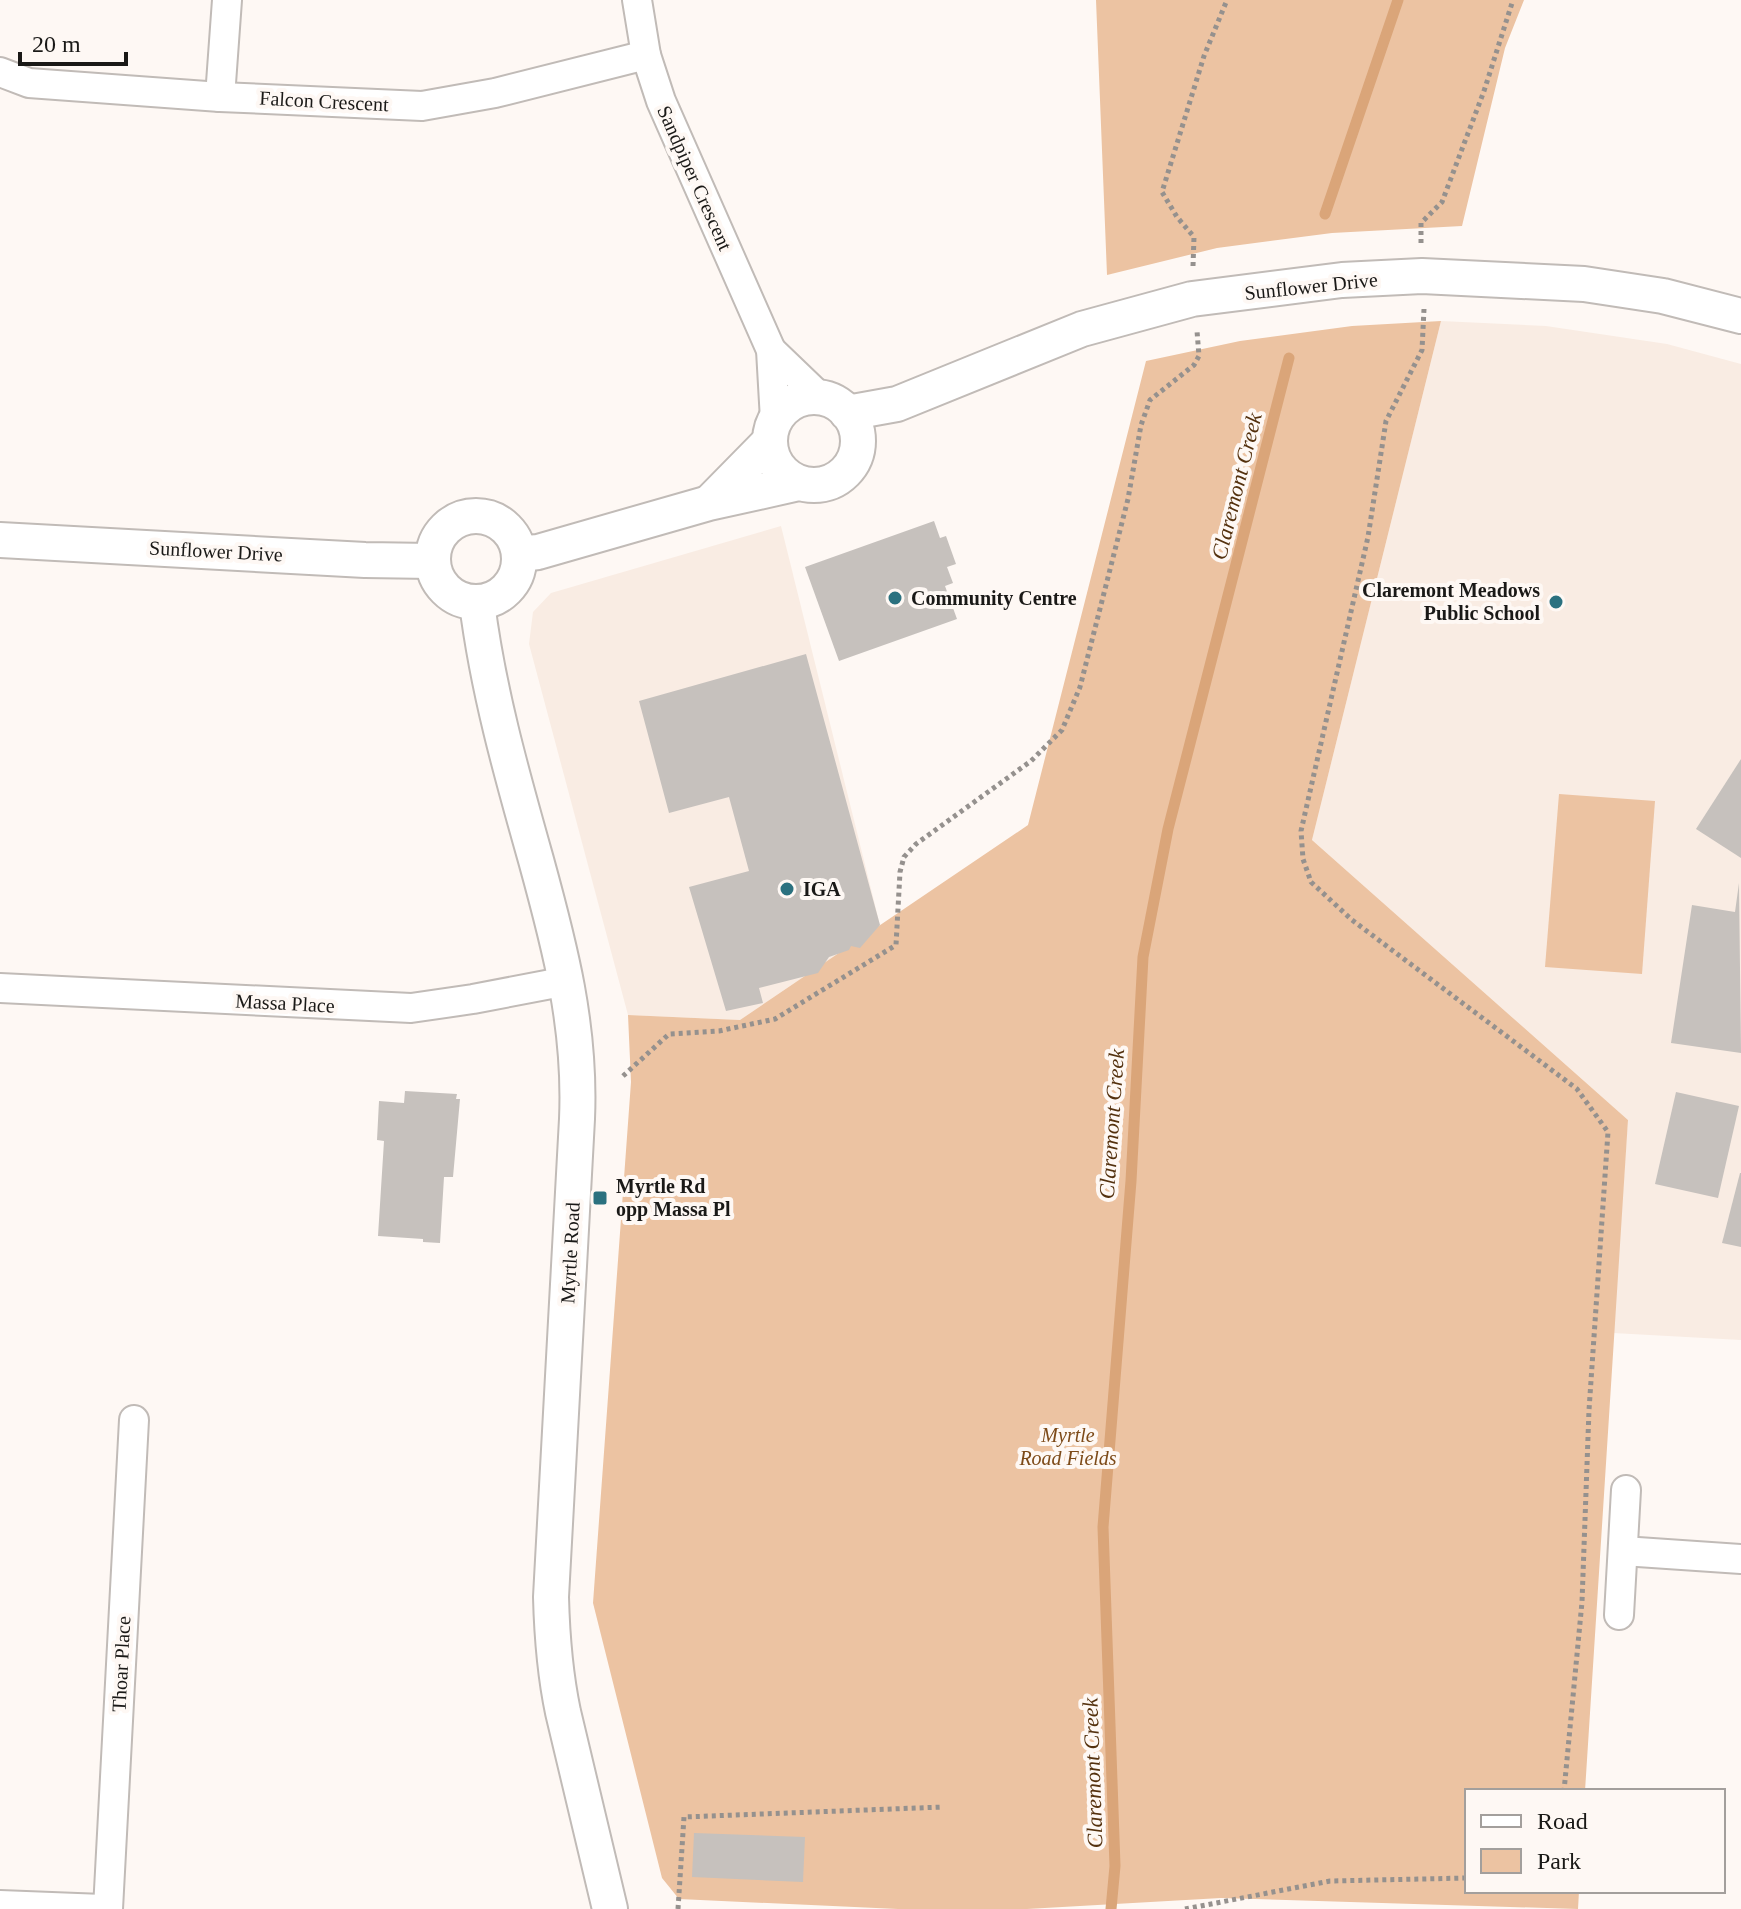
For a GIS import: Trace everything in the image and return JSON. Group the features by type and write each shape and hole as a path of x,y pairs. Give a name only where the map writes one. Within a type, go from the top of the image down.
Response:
{"street":[{"path":"220,97 227,0"},
{"name":"Sandpiper Crescent","path":"637,0 646,55 661,101 771,350 772,431"},
{"name":"Falcon Crescent","path":"0,72 29,83 220,97 422,106 495,93 646,55"},
{"name":"Sunflower Drive","path":"834,405 897,404 1082,329 1192,299 1342,280 1422,276 1584,284 1663,296 1741,316"},
{"name":"Sandpiper Crescent","path":"771,350 834,405"},
{"path":"709,503 772,431 785,408 798,400 834,405 855,426 858,441 854,459 845,472 827,483 799,483 785,475 772,457 772,431"},
{"name":"Sunflower Drive","path":"854,459 897,404"},
{"path":"520,554 538,552 709,503 799,483"},
{"path":"465,517 495,519 516,540 520,554 516,578 509,588 500,596 477,603 451,596 441,586 432,561 434,546 441,533 465,517"},
{"name":"Sunflower Drive","path":"0,540 432,561"},
{"name":"Myrtle Road","path":"477,603 500,729 567,981 579,1074 551,1597 557,1681 604,1908"},
{"name":"Massa Place","path":"0,988 411,1008 567,981"},
{"name":"Thoar Place","path":"105,1909 134,1420"},
{"path":"1619,1615 1626,1490"},
{"path":"1623,1551 1741,1559"},
{"path":"0,1905 105,1909"}],"path":[{"path":"623,1076 669,1034 719,1031 775,1019 896,945 904,857 916,844 1031,761 1062,730 1080,687 1128,499 1141,425 1150,400 1194,365 1199,356 1192,299 1194,237 1162,192 1204,56 1227,0"},
{"path":"1513,0 1484,91 1442,202 1421,223 1422,350 1386,421 1368,537 1301,831 1303,859 1311,882 1352,920 1577,1089 1608,1132 1589,1410 1582,1602 1564,1789"},
{"path":"678,1909 684,1817 943,1807"},
{"path":"1185,1909 1330,1881 1465,1878"}],"shaded area":[{"name":"Claremont Meadows Public School","path":"1441,321 1546,326 1667,344 1741,364 1741,1340 1613,1333 1628,1120 1312,840"},
{"path":"781,526 880,925 740,1020 628,1015 529,644 533,612 551,593"}],"green space":[{"path":"1096,0 1524,0 1505,48 1462,226 1332,233 1217,248 1107,275"},
{"name":"Myrtle Road Fields","path":"1441,321 1312,840 1628,1120 1585,1789 1465,1789 1465,1893 1579,1893 1578,1909 1221,1898 1027,1909 898,1909 679,1899 662,1878 593,1603 631,1082 628,1015 740,1020 1028,825 1146,361 1240,341 1352,326"},
{"path":"1559,794 1655,801 1642,974 1545,967"}],"building":[{"path":"934,521 940,538 946,536 956,564 947,567 953,583 945,586 957,619 839,661 805,567"},
{"path":"806,654 880,925 860,948 851,946 849,950 829,957 818,973 759,988 763,1003 726,1011 689,887 749,871 729,797 669,813 639,701"},
{"path":"1741,759 1741,858 1696,829"},
{"path":"1739,883 1741,1053 1671,1043 1692,905 1735,912"},
{"path":"405,1091 457,1094 456,1099 460,1099 453,1177 444,1177 440,1243 378,1236 384,1141 377,1140 379,1101 404,1103"},
{"path":"1676,1092 1739,1106 1718,1198 1655,1184"},
{"path":"1741,1173 1741,1247 1722,1243"},
{"path":"694,1833 805,1837 803,1882 692,1877"}],"waterway":[{"name":"Claremont Creek","path":"1325,214 1398,0"},
{"name":"Claremont Creek","path":"1111,1909 1115,1866 1103,1527 1131,1181 1143,957 1168,829 1289,358"}],"place":[{"name":"Community Centre","path":"895,598"},
{"name":"Claremont Meadows Public School","path":"1556,602"},
{"name":"IGA","path":"787,889"},
{"name":"Myrtle Rd opp Massa Pl","path":"600,1198"}]}
